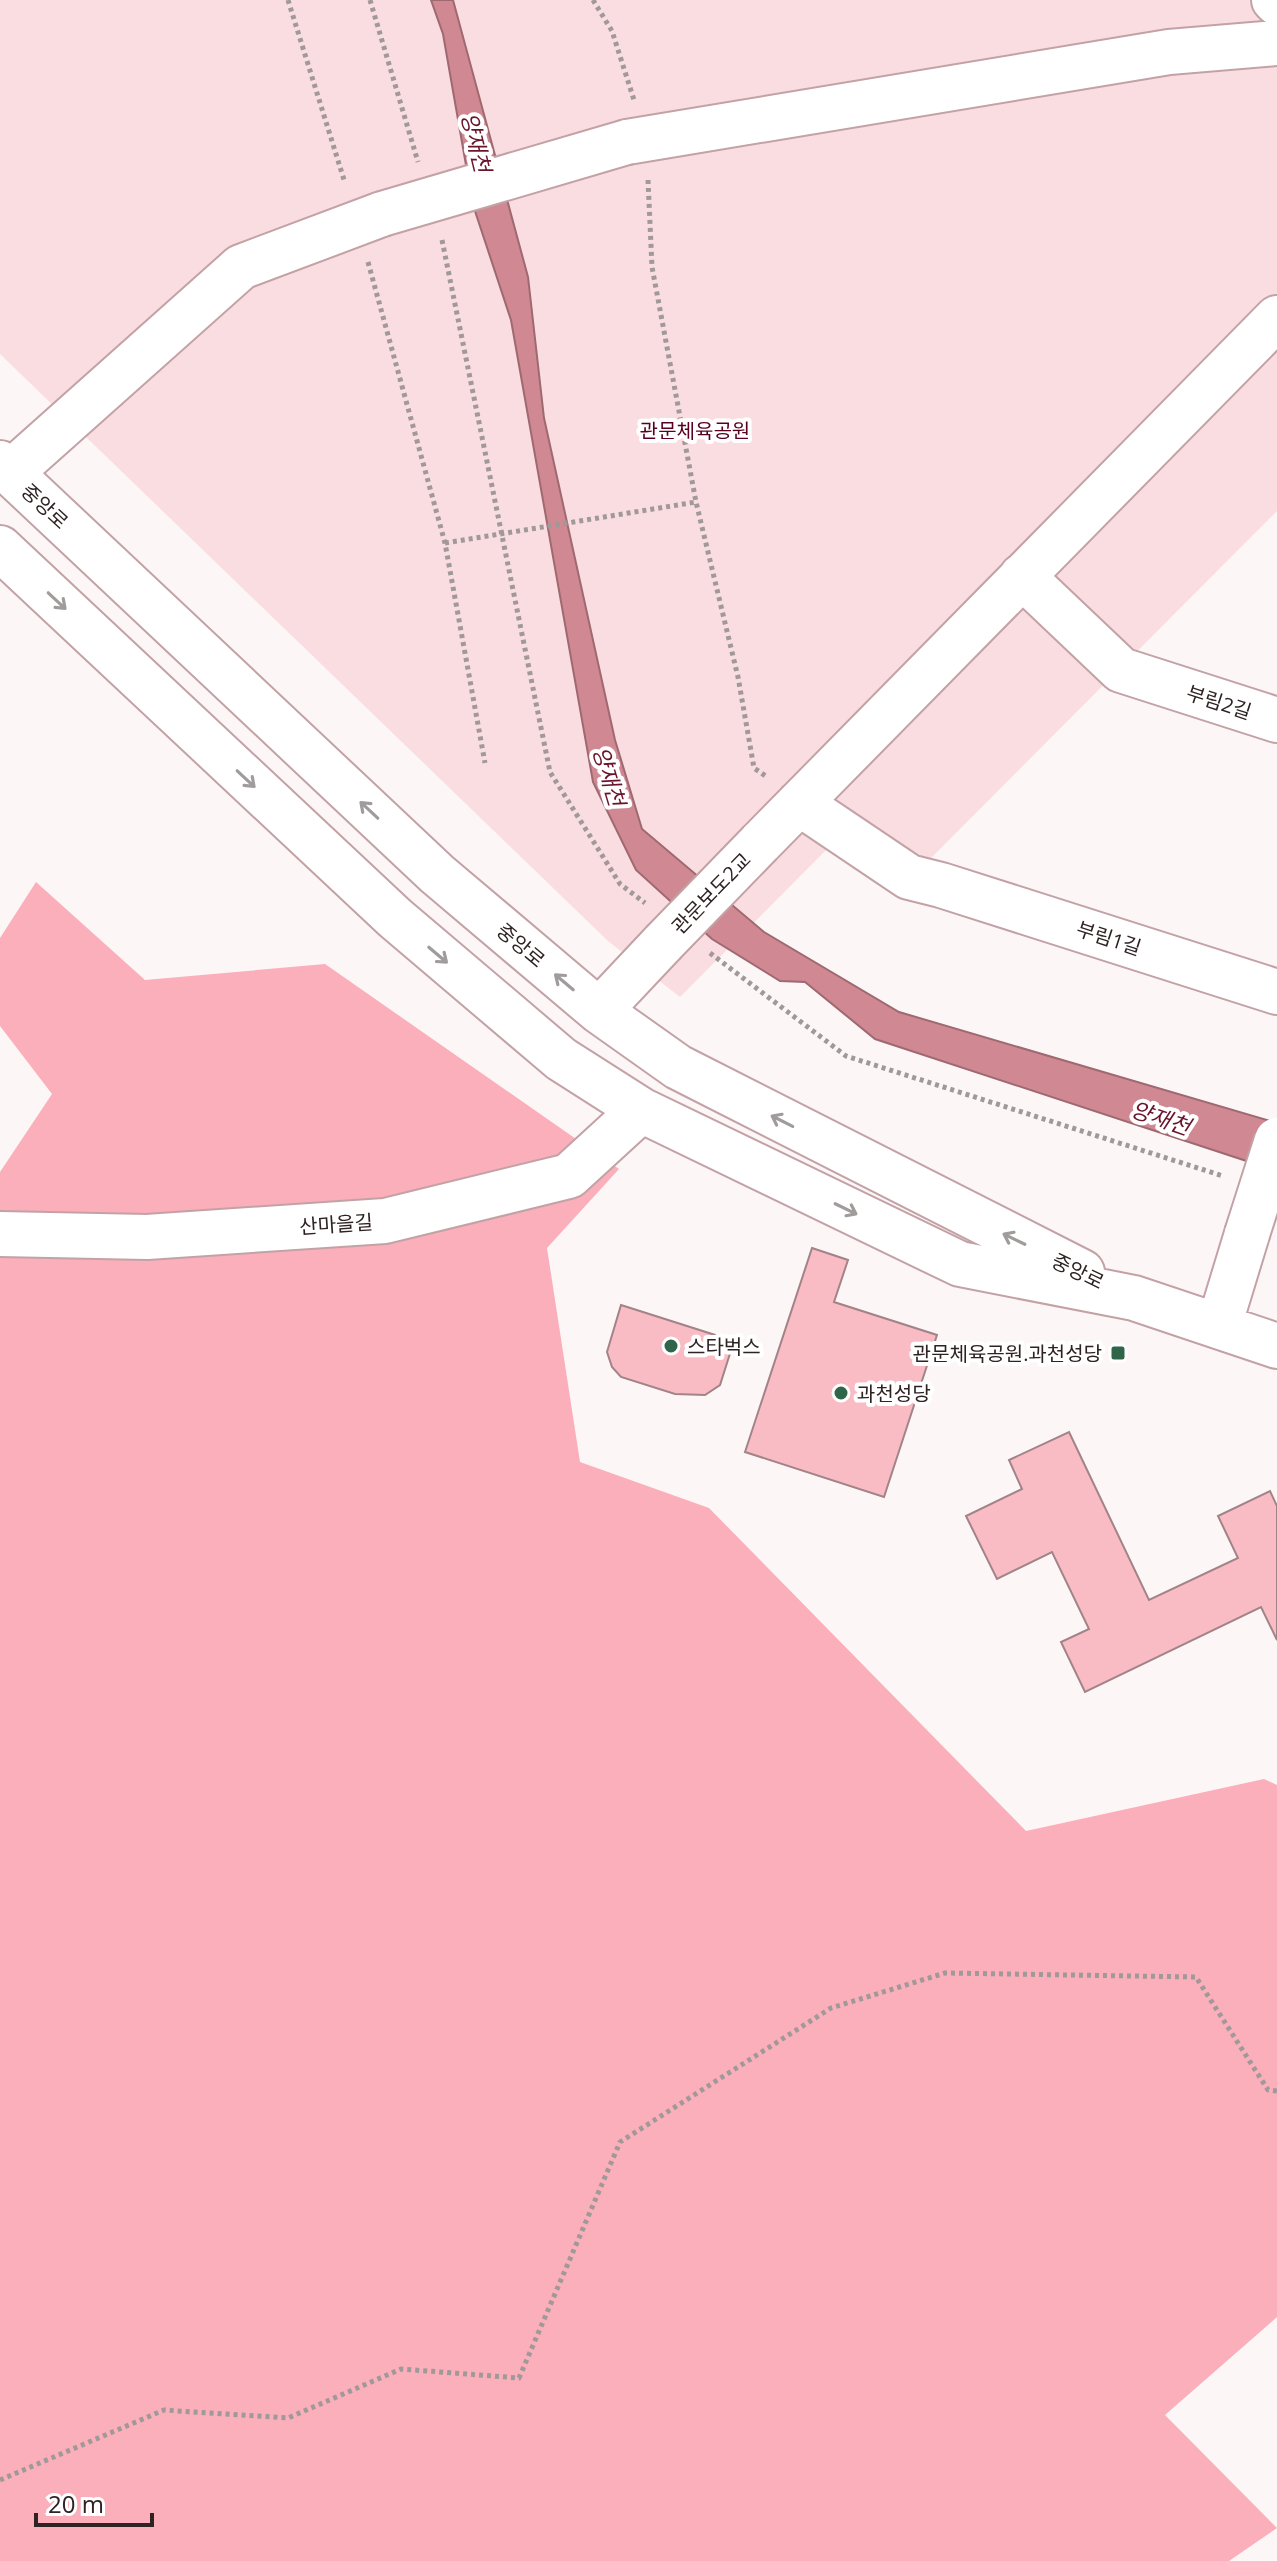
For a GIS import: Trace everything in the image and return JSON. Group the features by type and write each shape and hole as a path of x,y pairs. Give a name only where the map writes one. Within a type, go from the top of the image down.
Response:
{"street":[{"path":"5,468 241,267 370,218 634,141 1169,52 1277,43"},
{"name":"관문보도2교","path":"599,1011 660,928 760,843 1277,318"},
{"name":"중앙로","path":"5,468 437,874 599,1011 678,1067 1134,1298"},
{"name":"중앙로","path":"0,548 395,918 561,1059 641,1110 960,1264 1134,1298 1277,1346"},
{"name":"부림2길","path":"1022,576 1121,670 1277,720"},
{"name":"부림1길","path":"799,803 909,877 1277,992"},
{"name":"산마을길","path":"0,1234 147,1237 385,1221 569,1176 641,1110"},
{"path":"1219,1326 1277,1140"}],"path":[{"path":"288,0 370,218 445,543 485,763"},
{"path":"370,0 420,168"},
{"path":"593,0 612,31 635,103 634,141 648,171 652,267 696,502 738,677 754,768 799,803"},
{"path":"439,230 448,260 550,772 620,884 660,928"},
{"path":"445,543 696,502"},
{"path":"708,951 846,1056 1232,1179"},
{"path":"0,2480 164,2410 288,2418 401,2369 519,2378 620,2142 831,2008 945,1973 1196,1977 1268,2090 1277,2091"}],"green space":[{"name":"관문체육공원","path":"0,0 1277,0 1277,511 918,871 846,830 680,997 608,941 0,354"}],"shaded area":[{"path":"36,882 145,980 325,964 619,1169 547,1248 580,1462 709,1508 1026,1831 1264,1779 1277,1785 1277,2317 1165,2415 1277,2528 1229,2561 0,2561 0,1172 52,1094 0,1026 0,938"}],"water":[{"name":"양재천","path":"431,0 453,0 528,277 544,418 615,740 642,829 764,932 899,1012 1277,1123 1277,1171 875,1039 805,982 780,981 712,939 636,870 593,782 511,320 473,205 443,34"}],"building":[{"name":"과천성당","path":"812,1248 848,1260 834,1302 937,1335 884,1497 745,1452"},
{"name":"스타벅스","path":"621,1305 734,1341 720,1385 705,1395 675,1394 621,1377 612,1367 607,1352"},
{"path":"1069,1432 1149,1600 1238,1558 1218,1516 1270,1491 1277,1506 1277,1640 1261,1607 1085,1692 1061,1642 1089,1629 1052,1552 997,1579 966,1516 1022,1489 1009,1460"}],"place":[{"name":"스타벅스","path":"671,1346"},
{"name":"관문체육공원.과천성당","path":"1118,1353"},
{"name":"과천성당","path":"841,1393"}]}
